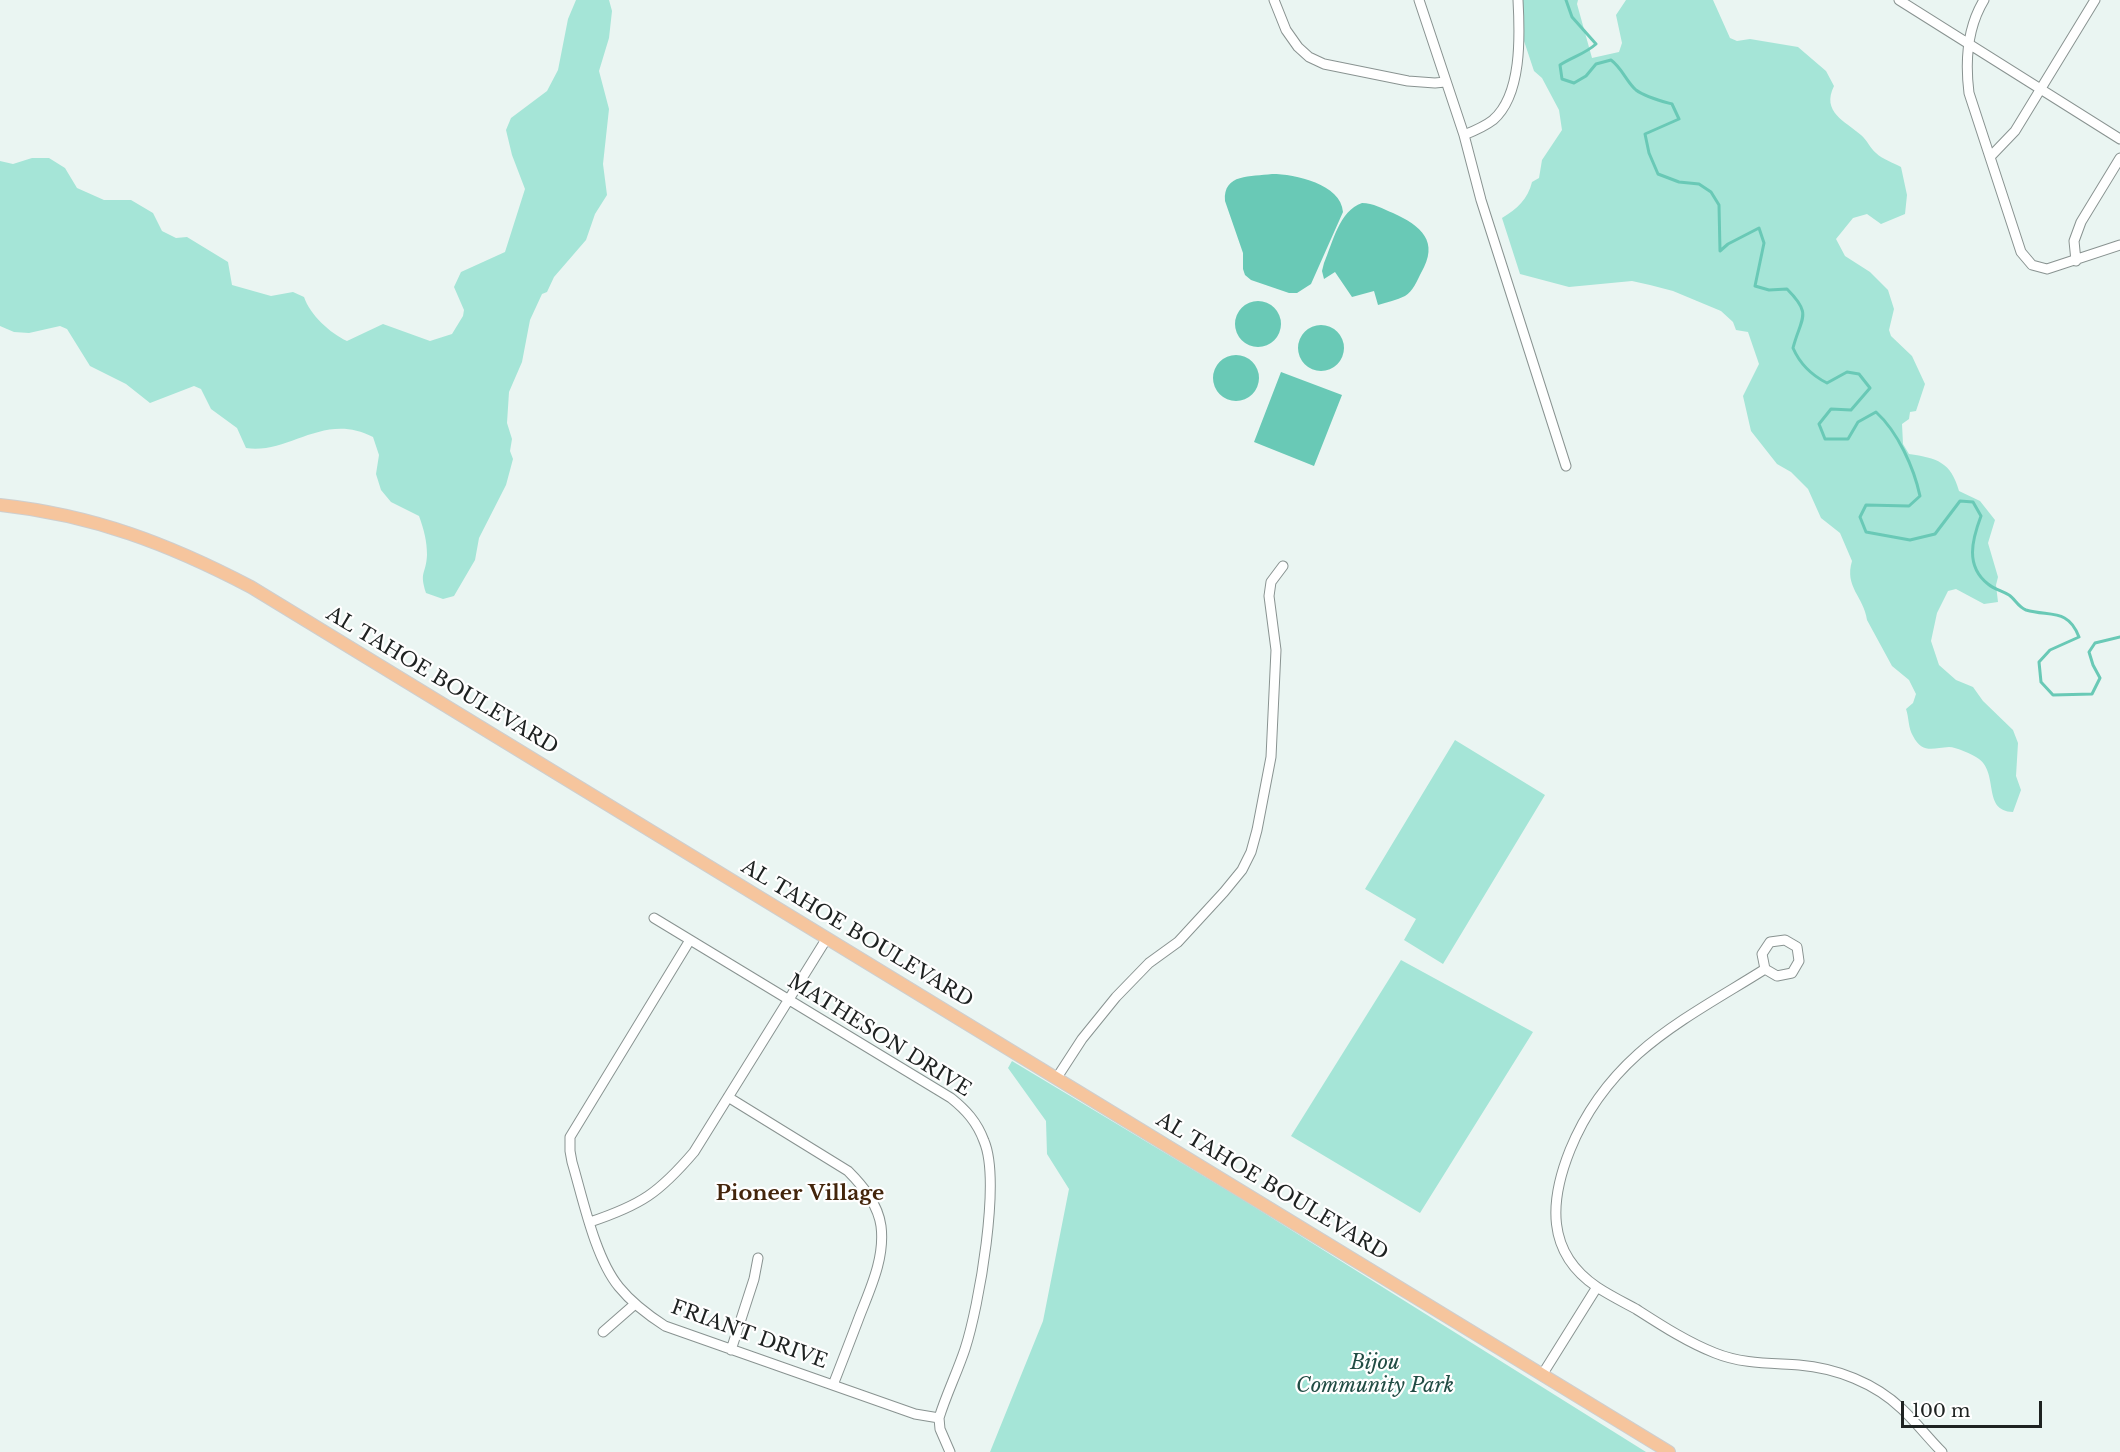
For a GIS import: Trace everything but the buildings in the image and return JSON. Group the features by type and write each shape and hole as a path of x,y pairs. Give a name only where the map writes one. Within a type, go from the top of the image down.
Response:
{"main road":[{"name":"AL TAHOE BOULEVARD","path":"0,505 58,514 130,533 191,556 232,577 1669,1452"}],"street":[{"path":"1274,0 1286,30 1298,47 1309,57 1324,64 1408,81 1445,82"},
{"path":"1419,0 1464,135 1481,200 1566,466"},
{"path":"1464,135 1491,121 1499,114 1510,95 1516,72 1518,0"},
{"path":"1899,0 2120,139"},
{"path":"1984,0 1968,45 1966,66 1969,93 2021,252 2032,266 2047,269 2120,245"},
{"path":"1991,156 2015,131 2095,0"},
{"path":"2076,261 2074,241 2080,222 2120,158"},
{"path":"1056,1079 1083,1039 1116,997 1149,963 1178,942 1242,870 1251,852 1262,810 1271,757 1276,650 1270,589 1271,582 1283,566"},
{"name":"MATHESON DRIVE","path":"654,918 951,1098 967,1111 977,1125 985,1143 989,1161 989,1207 978,1294 965,1347 939,1418"},
{"path":"590,1222 633,1206 656,1192 694,1152 826,938"},
{"path":"1785,939 1797,947 1799,961 1792,974 1777,976 1765,969 1762,954 1770,942 1785,939"},
{"name":"FRIANT DRIVE","path":"690,940 570,1137 572,1162 605,1266 618,1286 635,1304 665,1326 915,1414 939,1418"},
{"path":"1765,969 1660,1036 1638,1054 1600,1096 1582,1125 1557,1186 1556,1224 1560,1241 1581,1274 1597,1287 1677,1335 1718,1354 1758,1364 1801,1366 1847,1375 1866,1384 1901,1408 1941,1452"},
{"path":"728,1097 848,1171 863,1186 881,1224 877,1271 834,1385"},
{"path":"731,1350 754,1279 758,1258"},
{"path":"1542,1375 1597,1287"},
{"path":"603,1332 635,1304"},
{"path":"939,1418 940,1429 950,1452"}],"green space":[{"path":"576,0 609,0 612,11 609,38 599,71 609,109 603,164 607,195 595,214 586,240 554,277 547,292 542,294 530,320 522,362 509,392 507,423 512,439 510,451 513,459 506,485 479,538 475,560 454,596 443,599 426,593 423,577 427,550 421,521 419,516 391,502 381,490 376,474 379,455 373,437 355,430 338,429 307,435 277,446 246,448 237,428 211,409 201,389 194,386 150,403 126,384 90,366 67,329 60,326 29,333 14,332 0,326 0,161 13,164 32,158 49,158 65,168 77,188 104,200 131,200 153,213 162,231 176,238 187,237 228,262 232,285 271,296 293,292 304,297 321,323 347,341 383,324 430,341 452,334 464,310 454,287 461,272 505,252 525,189 512,155 506,130 511,118 547,91 558,70 568,19"},
{"path":"1520,0 1578,0 1577,4 1592,58 1619,52 1622,43 1616,15 1626,0 1713,0 1730,38 1737,41 1750,39 1798,47 1826,71 1834,86 1830,103 1837,115 1863,137 1879,155 1901,167 1907,195 1905,214 1881,224 1867,214 1853,218 1836,239 1845,256 1870,272 1888,290 1894,309 1889,330 1891,336 1912,356 1925,384 1916,411 1910,412 1909,419 1902,424 1903,444 1909,454 1928,457 1942,463 1952,474 1959,491 1980,501 1995,520 1988,543 1998,577 1996,585 1998,602 1984,604 1956,589 1948,591 1937,613 1931,641 1939,665 1956,680 1973,687 1983,701 2013,730 2018,743 2016,776 2021,790 2013,812 2003,810 1997,805 1988,773 1979,759 1952,747 1928,749 1916,742 1910,730 1906,709 1913,703 1916,694 1909,680 1892,666 1867,620 1852,585 1850,570 1852,561 1840,533 1821,518 1808,489 1791,472 1777,464 1751,431 1743,396 1759,364 1748,332 1736,330 1733,322 1721,311 1673,291 1650,285 1632,281 1569,287 1520,274 1502,218 1521,203 1528,194 1532,182 1539,178 1542,160 1562,130 1559,110 1542,78 1534,71 1520,29"},
{"path":"1455,740 1545,795 1443,964 1404,940 1416,919 1365,889"},
{"path":"1401,960 1533,1032 1420,1213 1291,1136"},
{"name":"Bijou Community Park","path":"1012,1061 1237,1196 1646,1452 990,1452 1043,1321 1069,1189 1047,1154 1046,1121 1008,1068"}],"shaded area":[{"path":"1272,174 1293,176 1315,182 1334,194 1343,212 1311,284 1297,293 1289,293 1251,280 1245,275 1243,253 1225,201 1226,192 1233,181 1247,176"},
{"path":"1362,203 1393,213 1412,223 1425,236 1428,243 1429,252 1426,262 1410,291 1405,296 1378,305 1374,291 1352,297 1335,272 1324,279 1322,271 1342,220 1354,207"},
{"path":"1258,301 1274,308 1281,324 1274,340 1258,347 1242,340 1235,324 1242,308"},
{"path":"1321,325 1337,332 1344,348 1337,364 1321,371 1305,364 1298,348 1305,332"},
{"path":"1236,355 1252,362 1259,378 1252,394 1236,401 1220,394 1213,378 1220,362"},
{"path":"1281,372 1342,395 1314,466 1254,442"}],"waterway":[{"path":"1566,0 1572,17 1596,44 1560,65 1562,79 1574,83 1586,76 1596,64 1611,60 1636,90 1648,97 1672,104 1679,119 1645,134 1649,153 1658,174 1679,182 1699,184 1711,192 1719,205 1720,251 1728,244 1759,228 1764,243 1755,286 1769,290 1787,289 1800,305 1803,317 1793,348 1799,359 1811,373 1827,383 1847,372 1859,374 1870,388 1851,410 1831,409 1819,424 1825,439 1848,439 1858,422 1876,412 1884,420 1904,451 1920,496 1909,506 1866,505 1860,517 1866,532 1910,540 1935,534 1960,501 1973,502 1981,516 1973,543 1973,561 1981,577 1990,586 2009,595 2023,609 2064,618 2075,628 2079,637 2050,650 2039,662 2041,682 2053,695 2092,694 2100,678 2089,652 2095,643 2120,637"}],"district":[{"name":"Pioneer Village","path":"800,1194"}]}
